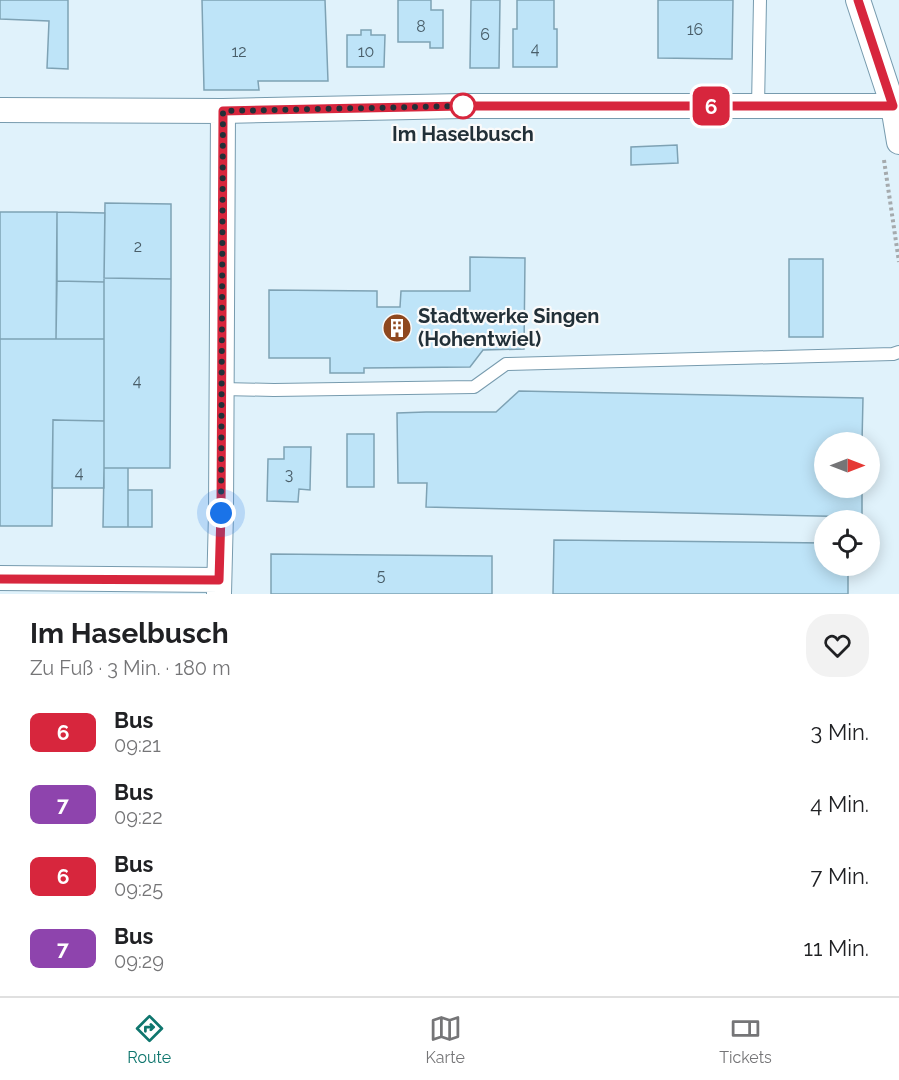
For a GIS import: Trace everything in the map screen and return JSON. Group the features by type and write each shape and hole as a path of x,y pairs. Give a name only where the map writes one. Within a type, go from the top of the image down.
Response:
{"street":[{"path":"858,0 893,106 890,146"},
{"path":"0,110 223,111 462,106 893,106"},
{"path":"0,578 219,587 223,111"}],"lane":[{"path":"759,106 760,0"},
{"path":"222,389 474,387 506,364 893,354 899,352"}],"path":[{"path":"890,146 899,262"}],"shaded area":[{"path":"0,0 899,0 899,594 0,594"}],"building":[{"path":"0,0 68,0 68,69 47,68 49,21 0,19"},
{"path":"202,0 325,0 328,81 258,81 259,90 204,90"},
{"path":"398,0 431,0 431,10 443,10 443,48 430,48 430,42 398,42"},
{"path":"471,0 500,0 499,68 470,68"},
{"path":"517,0 554,0 557,67 513,67 513,29 517,29"},
{"path":"658,0 733,0 732,59 658,58"},
{"path":"361,30 371,30 371,35 385,35 384,67 347,67 347,35 361,35"},
{"path":"677,145 678,163 631,165 631,147"},
{"path":"105,203 171,204 171,279 104,278"},
{"path":"0,212 57,212 56,339 0,339"},
{"path":"57,212 105,213 104,282 57,281"},
{"name":"Stadtwerke Singen (Hohentwiel)","path":"470,257 525,258 524,349 483,350 470,367 364,368 364,373 330,373 330,358 269,358 269,290 377,291 377,307 400,307 401,291 470,291"},
{"path":"789,259 823,259 823,337 789,337"},
{"path":"104,278 171,279 170,468 104,468"},
{"path":"57,281 104,282 104,339 56,339"},
{"path":"0,339 104,339 104,421 53,420 52,526 0,526"},
{"path":"519,391 863,398 862,432 814,432 814,498 862,498 862,510 814,510 814,516 426,507 427,483 398,483 397,413 496,412"},
{"path":"53,420 104,421 104,488 52,488"},
{"path":"347,434 374,434 374,487 347,487"},
{"path":"284,447 311,447 310,490 299,489 298,502 267,501 268,459 284,459"},
{"path":"104,468 128,468 128,527 103,527"},
{"path":"128,490 152,490 152,527 128,527"},
{"path":"554,540 814,543 814,576 848,576 848,594 553,594"},
{"path":"271,554 492,556 492,594 271,594"}],"bus line":[{"name":"6","path":"0,579 219,580 223,111 462,106 893,106 858,0"}],"place":[{"name":"Im Haselbusch","path":"463,106"},
{"name":"Stadtwerke Singen (Hohentwiel)","path":"397,328"}],"route":[{"path":"221,513 223,111 463,106"}]}
